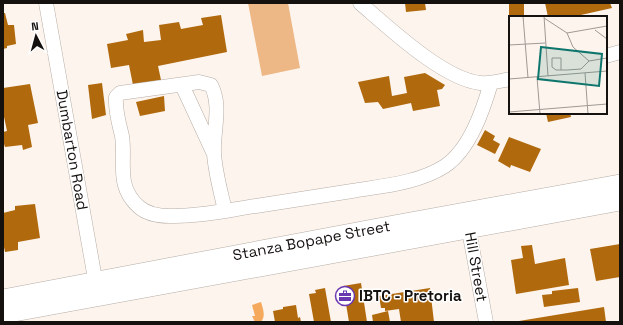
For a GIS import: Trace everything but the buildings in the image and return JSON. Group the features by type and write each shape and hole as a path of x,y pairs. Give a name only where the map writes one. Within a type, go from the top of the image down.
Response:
{"main road":[{"name":"Stanza Bopape Street","path":"3,314 96,290 467,221 620,184"},
{"name":"Stanza Bopape Street","path":"467,221 620,201"},
{"name":"Stanza Bopape Street","path":"3,299 96,290"}],"street":[{"name":"Dumbarton Road","path":"46,3 96,290"},
{"path":"360,3 394,33 440,66 468,80 491,83 509,79"},
{"path":"607,56 620,52"},
{"path":"225,210 214,152 217,108 214,91 207,83 199,82 120,93 116,97 117,122 122,148 122,173 130,197 145,212 156,215 186,216 369,188 427,175 445,166 464,145 483,112 491,83"},
{"path":"182,85 214,152"},
{"name":"Hill Street","path":"467,221 486,322"}],"shaded area":[{"path":"248,3 288,3 300,68 262,76"},
{"path":"261,302 264,312 263,320 261,322 255,322 252,316 255,316 252,305"}],"place":[{"name":"IBTC - Pretoria","path":"345,296"}]}
